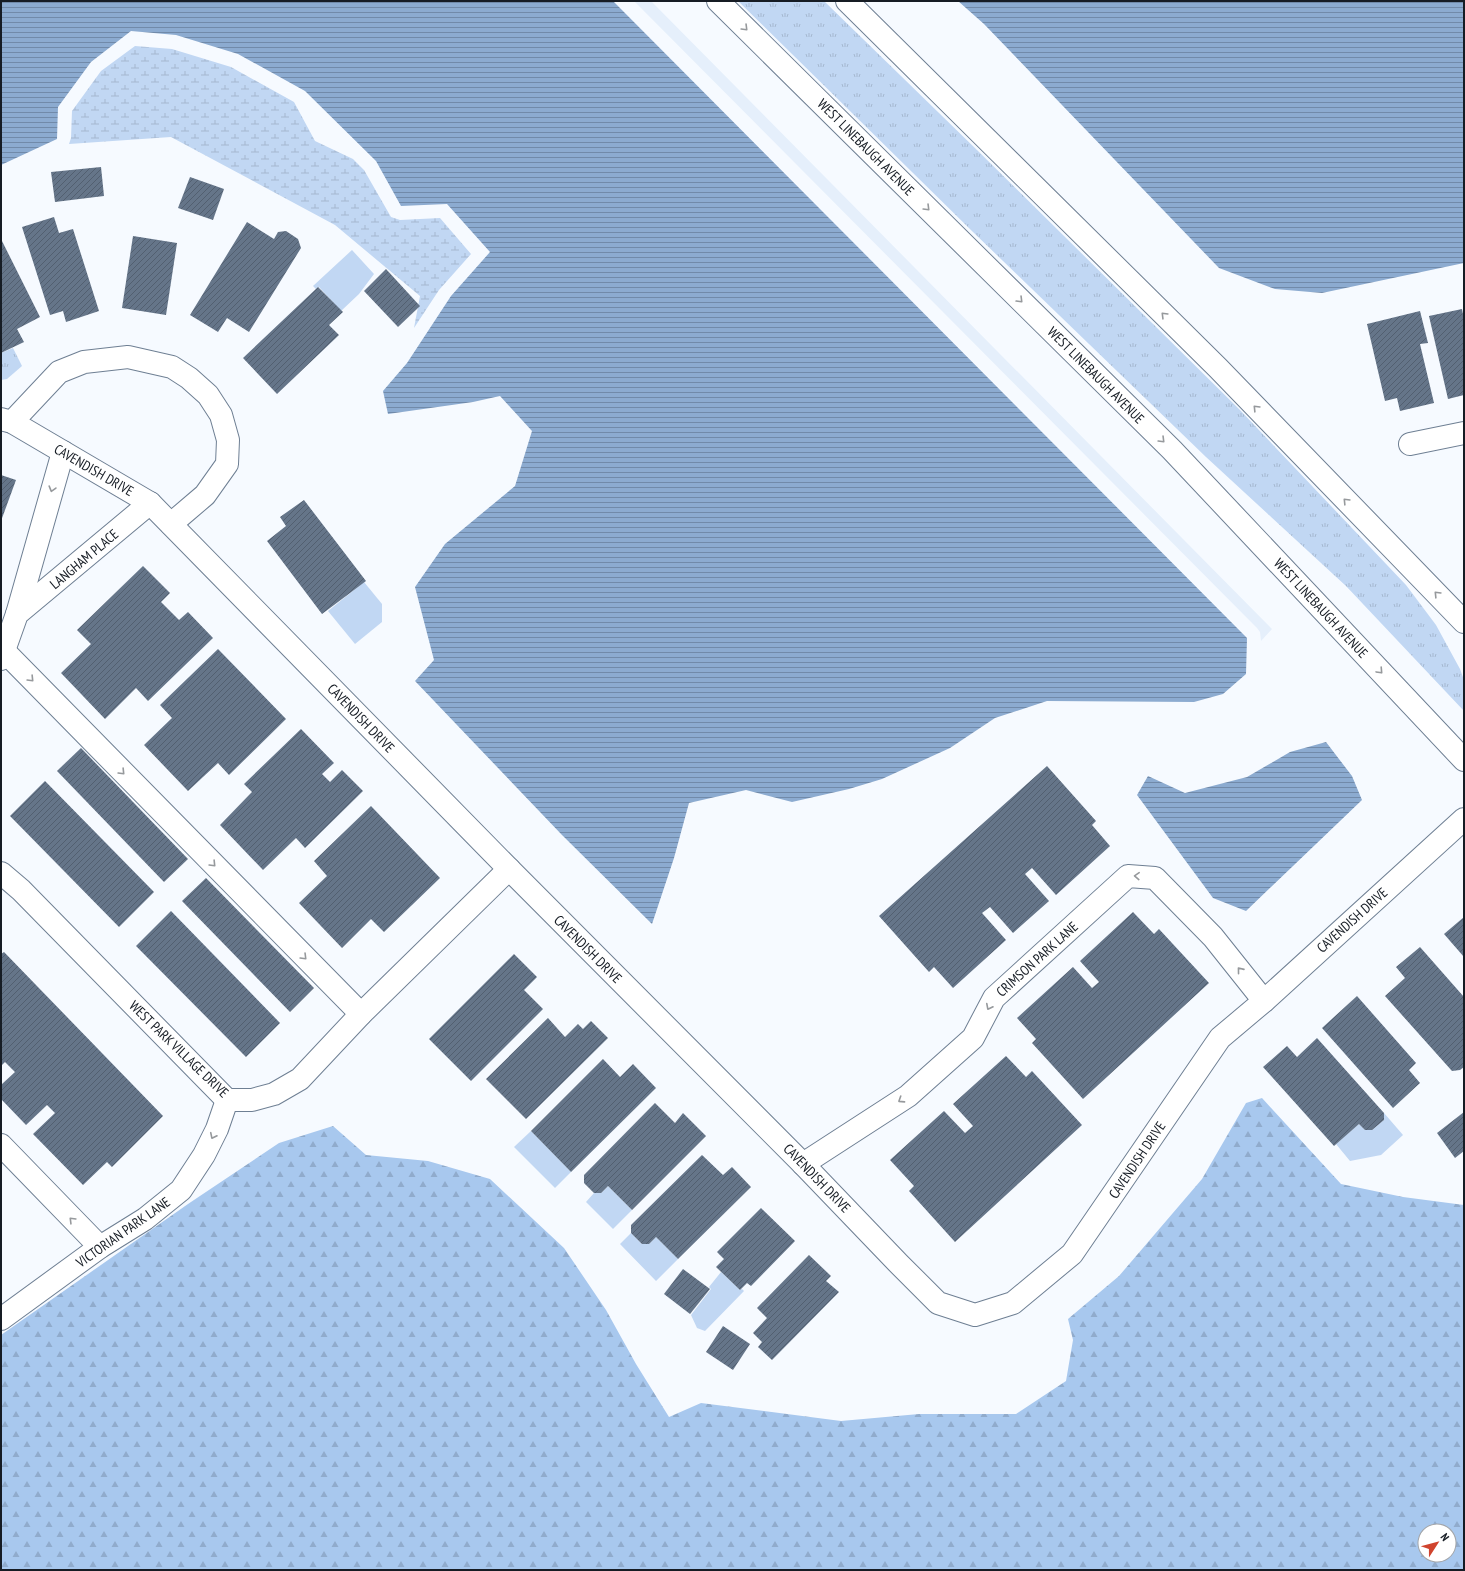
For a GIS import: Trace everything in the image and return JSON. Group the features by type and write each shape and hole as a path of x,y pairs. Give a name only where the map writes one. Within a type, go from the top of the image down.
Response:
{"street":[{"name":"WEST LINEBAUGH AVENUE","path":"718,1 1172,450 1464,760"},
{"path":"847,1 1218,368 1464,622"},
{"name":"CAVENDISH DRIVE","path":"171,524 205,495 224,469 227,464 228,440 221,415 208,395 189,378 172,367 128,357 84,362 59,372 7,421 150,503 509,869 803,1164 938,1303 975,1315 1013,1303 1072,1254 1220,1038 1464,819"},
{"path":"1410,444 1464,433"},
{"name":"LANGHAM PLACE","path":"3,647 17,614 63,452"},
{"name":"LANGHAM PLACE","path":"17,614 150,503"},
{"path":"3,647 361,1014"},
{"name":"WEST PARK VILLAGE DRIVE","path":"1,873 21,890 227,1100 252,1100 274,1094 300,1079 361,1014 509,869"},
{"name":"CRIMSON PARK LANE","path":"803,1164 908,1096 973,1038 994,998 1128,876 1155,878 1214,938 1264,1000"},
{"name":"VICTORIAN PARK LANE","path":"1,1319 100,1247 145,1219 181,1190 204,1155 217,1129 227,1100"},
{"path":"1,1146 100,1247"}],"shaded area":[{"path":"1,1 613,1 1247,638 1246,674 1223,694 1194,702 1047,701 995,718 950,748 882,779 849,789 792,802 746,790 689,803 674,858 652,924 562,835 415,681 434,660 415,587 445,544 515,486 532,431 500,396 473,402 388,414 383,391 407,363 451,296 490,252 447,204 401,206 376,161 305,91 238,54 176,35 131,31 91,62 58,107 57,139 1,165"},
{"path":"634,1 651,1 1272,629 1261,641 1260,632 1257,628"},
{"path":"958,1 1464,1 1464,263 1322,293 1275,289 1219,268 984,24"},
{"path":"1326,742 1352,776 1362,800 1246,911 1213,898 1137,795 1148,776 1185,793 1247,777 1290,752"}],"green space":[{"path":"738,1 824,1 977,150 1239,409 1406,585 1436,625 1460,669 1464,680 1464,711 1346,586 1206,457 973,232"},
{"path":"135,46 172,49 231,67 294,102 315,141 353,159 364,170 391,217 400,220 440,218 471,254 439,290 414,328 420,296 335,225 171,137 69,144 71,138 72,111 101,71"},
{"path":"352,250 374,274 359,294 341,311 319,287 316,289 313,286"},
{"path":"13,348 22,366 7,379 1,380 1,353"},
{"path":"364,582 382,604 382,622 355,644 328,611"},
{"path":"1262,1098 1341,1184 1403,1197 1464,1205 1464,1570 1,1570 1,1335 188,1204 279,1143 333,1126 366,1155 428,1161 490,1179 564,1248 606,1310 636,1364 669,1417 701,1403 841,1421 919,1414 1016,1414 1066,1381 1073,1340 1068,1319 1119,1276 1202,1179 1246,1103"},
{"path":"1384,1113 1403,1135 1381,1155 1350,1161 1336,1144 1359,1124 1365,1130 1372,1130 1384,1120"},
{"path":"531,1131 571,1172 555,1188 514,1147"},
{"path":"608,1186 632,1210 613,1229 586,1202 594,1193 601,1193"},
{"path":"631,1233 642,1244 649,1244 656,1237 678,1259 656,1281 620,1244"},
{"path":"721,1272 740,1290 742,1289 744,1291 705,1331 697,1328 691,1315 711,1289 709,1287"}],"building":[{"path":"101,167 104,196 55,202 51,172"},
{"path":"190,177 224,189 213,220 178,208"},
{"path":"54,217 59,233 73,229 99,311 66,322 63,311 50,315 22,227"},
{"path":"247,222 274,239 278,232 286,231 298,239 301,248 249,332 227,318 218,332 190,315"},
{"path":"133,236 177,243 166,315 122,308"},
{"path":"1,239 40,317 17,329 24,342 1,353"},
{"path":"386,269 420,306 398,327 364,291"},
{"path":"318,287 343,312 329,325 339,335 277,394 243,358"},
{"path":"1462,309 1464,320 1464,395 1448,399 1429,316"},
{"path":"1420,311 1428,343 1420,344 1434,403 1400,411 1397,398 1385,401 1367,324"},
{"path":"1,475 16,480 1,521"},
{"path":"304,500 366,581 322,614 267,541 286,526 280,517"},
{"path":"143,566 170,593 161,602 179,620 188,612 213,638 148,701 136,688 105,719 61,673 91,644 77,630"},
{"path":"218,649 286,719 229,775 218,763 188,791 144,745 172,718 160,705"},
{"path":"301,729 334,763 322,774 330,782 342,770 363,791 305,848 296,838 263,870 220,825 252,792 244,784"},
{"path":"81,748 188,859 164,882 57,771"},
{"path":"1047,766 1096,821 1092,825 1110,846 1056,895 1032,868 1025,874 1049,901 1013,933 990,907 982,913 1006,940 953,988 934,967 929,972 879,916"},
{"path":"45,781 154,892 119,927 10,816"},
{"path":"371,806 440,878 384,932 371,919 342,948 299,903 327,876 314,861"},
{"path":"206,878 314,988 290,1012 182,901"},
{"path":"171,911 280,1023 246,1057 136,946"},
{"path":"1133,912 1154,934 1159,929 1209,983 1083,1099 1032,1043 1036,1039 1017,1018 1073,967 1092,988 1099,982 1080,961"},
{"path":"1464,917 1464,957 1444,934"},
{"path":"1420,947 1464,997 1464,1067 1460,1070 1452,1071 1385,996 1405,978 1396,967"},
{"path":"4,952 163,1116 112,1167 107,1162 83,1185 33,1134 55,1113 47,1105 26,1125 1,1099 1,1085 15,1072 5,1062 1,1066 1,954"},
{"path":"514,954 537,977 524,990 543,1009 471,1081 429,1039"},
{"path":"1357,996 1416,1063 1409,1070 1420,1083 1393,1108 1322,1028"},
{"path":"548,1018 565,1037 578,1024 583,1029 591,1021 608,1038 526,1119 486,1079"},
{"path":"1317,1038 1384,1113 1384,1120 1372,1130 1365,1130 1359,1124 1334,1146 1263,1067 1287,1046 1297,1057"},
{"path":"1006,1056 1026,1077 1032,1071 1082,1125 955,1242 909,1191 914,1186 890,1160 944,1111 965,1133 973,1126 953,1104"},
{"path":"603,1059 620,1077 633,1064 656,1088 571,1172 531,1131"},
{"path":"655,1103 675,1123 683,1113 706,1136 632,1210 608,1186 601,1193 594,1193 584,1183 584,1175"},
{"path":"1464,1112 1464,1151 1455,1158 1437,1133"},
{"path":"702,1155 723,1175 732,1167 751,1187 678,1259 656,1237 649,1244 642,1244 631,1233 631,1225"},
{"path":"761,1208 795,1241 751,1286 747,1283 740,1290 716,1267 724,1259 717,1252"},
{"path":"809,1255 831,1276 826,1281 839,1292 772,1360 758,1347 762,1342 753,1333 767,1318 757,1308"},
{"path":"683,1269 710,1289 690,1314 664,1294"},
{"path":"723,1326 750,1344 733,1370 706,1352"}]}
